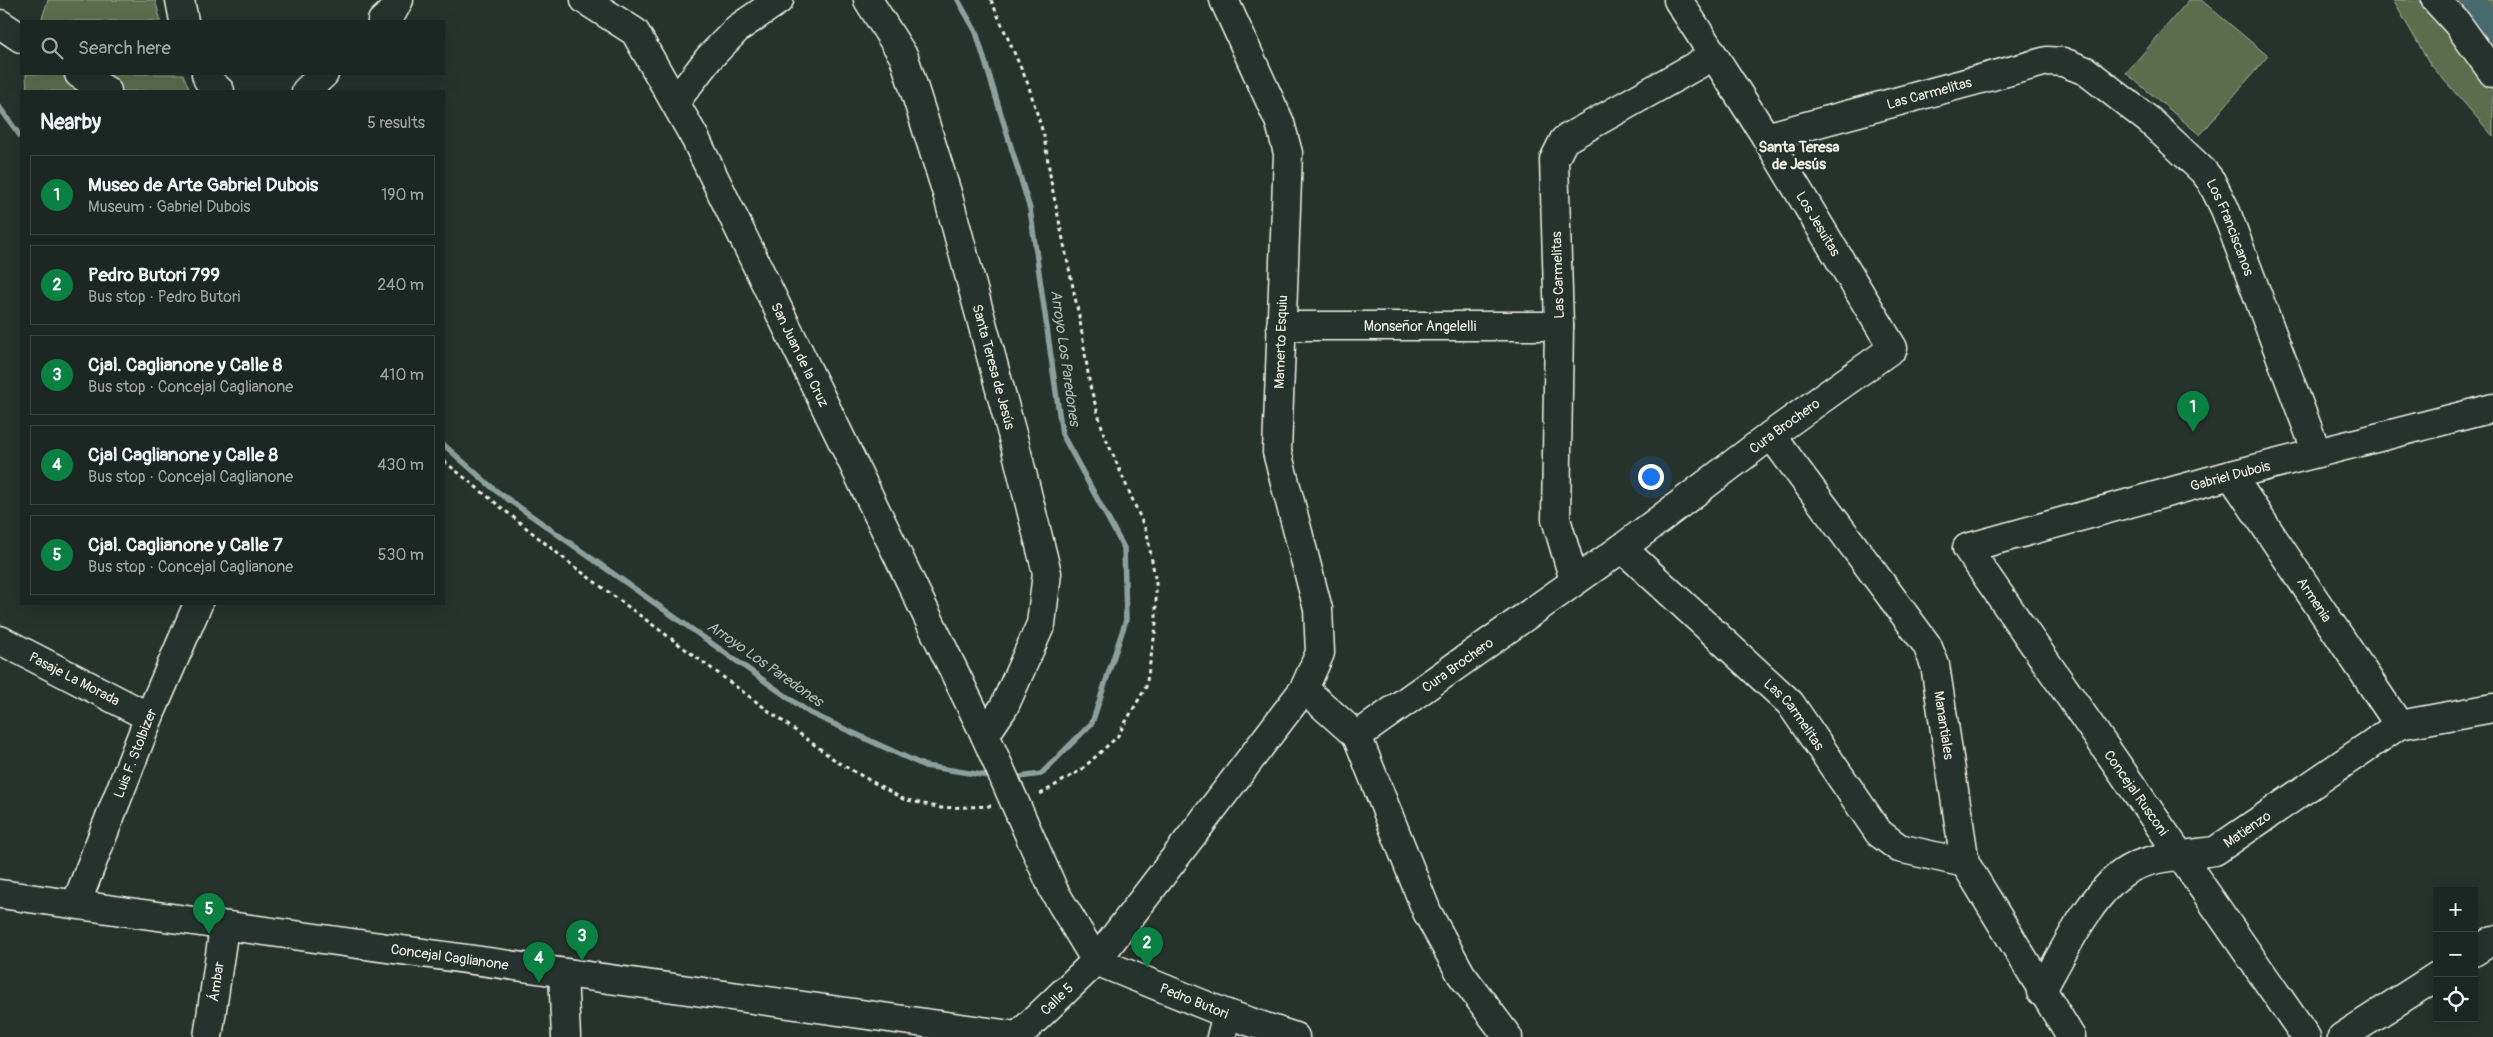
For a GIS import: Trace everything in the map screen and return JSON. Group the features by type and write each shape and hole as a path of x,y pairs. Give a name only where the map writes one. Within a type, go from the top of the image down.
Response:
{"street":[{"path":"180,0 184,20"},
{"path":"383,20 393,11 399,0"},
{"name":"San Juan de la Cruz","path":"585,0 635,32 695,138 985,735 1054,891 1096,961"},
{"path":"675,102 709,58 738,28 778,0"},
{"name":"Santa Teresa de Jesús","path":"868,0 904,57 947,193 1048,573 1042,624 1004,707 985,735"},
{"name":"Mamerto Esquiu","path":"1224,0 1280,124 1288,153 1277,452 1318,609 1320,653 1304,689"},
{"name":"Los Jesuitas","path":"1678,0 1766,136 1893,348"},
{"path":"2436,0 2457,23 2493,73"},
{"path":"0,24 20,37"},
{"name":"Las Carmelitas","path":"1574,580 1556,519 1559,326 1554,160 1564,140 1713,56"},
{"name":"Las Carmelitas","path":"1766,136 2047,61 2063,62"},
{"name":"Los Franciscanos","path":"2063,62 2086,71 2150,121 2193,160 2211,181 2225,209 2317,453"},
{"path":"81,75 105,90"},
{"path":"206,75 208,80 219,90"},
{"path":"307,90 323,75"},
{"name":"Monseñor Angelelli","path":"1281,326 1559,326"},
{"name":"Cura Brochero","path":"1357,736 1574,580 1622,548 1771,435 1893,348"},
{"name":"Gabriel Dubois","path":"1967,548 2317,453 2492,414"},
{"name":"Manantiales","path":"1771,435 1927,645 1935,665 1965,863 2041,992 2060,1033"},
{"name":"Armenia","path":"2231,475 2399,725"},
{"name":"Las Carmelitas","path":"1622,548 1790,703 1879,833 1899,848 1965,863"},
{"name":"Concejal Rusconi","path":"1967,548 2306,1037"},
{"name":"Luis F. Stolbizer","path":"76,904 149,717 198,605"},
{"name":"Pasaje La Morada","path":"0,640 149,717"},
{"path":"1096,961 1304,689 1357,736 1427,912 1461,974 1508,1037"},
{"name":"Matienzo","path":"2041,992 2086,913 2107,887 2132,867 2180,855 2216,851 2399,725 2493,708"},
{"name":"Concejal Caglianone","path":"0,894 1017,1037"},
{"name":"Ámbar","path":"208,1037 224,927"},
{"path":"2478,949 2493,940"},
{"name":"Pedro Butori","path":"1096,961 1224,1025 1295,1037"},
{"name":"Calle 5","path":"1017,1037 1096,961"},
{"path":"564,973 566,1037"},
{"path":"2342,1037 2435,977"}],"path":[{"path":"445,462 572,565 839,763 903,799 942,808 970,809 1046,792 1081,770 1117,737 1146,687 1156,627 1156,583 1147,533 1104,434 1090,386 1080,321 1052,187 1044,136 1028,84 991,0"}],"green space":[{"path":"48,0 155,0 161,20 41,20"},
{"path":"2189,0 2201,0 2268,56 2200,135 2126,73"},
{"path":"2393,0 2493,0 2493,136 2430,64"},
{"path":"26,75 183,75 190,90 27,90"}],"waterway":[{"name":"Arroyo Los Paredones","path":"958,0 976,32 1030,209 1062,434 1124,548 1126,620 1092,723 1041,774 1012,778"},
{"path":"2463,0 2493,33"},
{"name":"Arroyo Los Paredones","path":"0,108 20,136"},
{"name":"Arroyo Los Paredones","path":"445,446 495,490 810,713 925,766 995,777"}],"place":[{"name":"Museo de Arte Gabriel Dubois","path":"2193,432"},
{"name":"Cjal. Caglianone y Calle 7","path":"209,934"},
{"name":"Cjal. Caglianone y Calle 8","path":"582,961"},
{"name":"Pedro Butori 799","path":"1147,968"},
{"name":"Cjal Caglianone y Calle 8","path":"539,983"}],"district":[{"name":"Santa Teresa de Jesús","path":"1799,156"}]}
